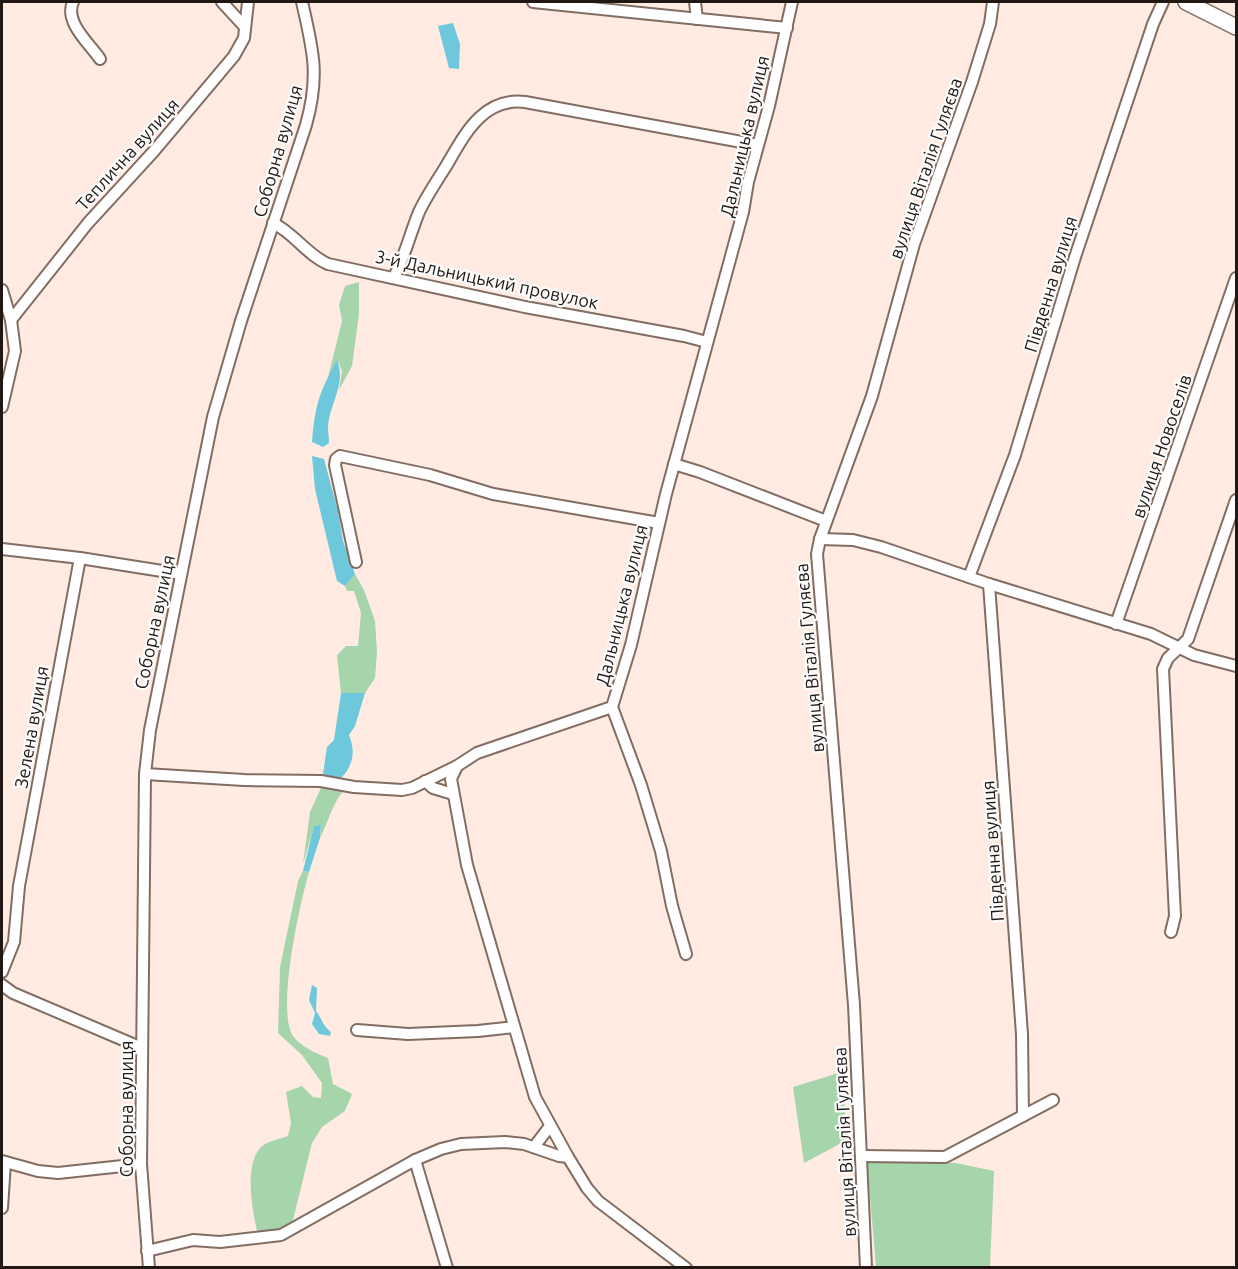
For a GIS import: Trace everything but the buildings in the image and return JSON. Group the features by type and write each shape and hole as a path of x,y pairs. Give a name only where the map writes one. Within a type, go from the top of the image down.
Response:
{"highway":[{"path":"1186,2 1236,27"}],"street":[{"path":"73,2 70,11 73,22 100,59"},
{"path":"222,2 245,27"},
{"name":"Теплична вулиця","path":"11,321 86,226 154,152 234,56 242,45 248,2"},
{"name":"Соборна вулиця","path":"148,1268 141,1164 145,774 156,698 213,417 241,321 306,125 313,92 315,72 313,51 302,2"},
{"path":"533,2 787,28"},
{"path":"695,2 697,19"},
{"name":"Дальницька вулиця","path":"145,774 321,782 402,790 425,782 477,753 612,707 628,655 674,464 744,212 748,182 769,106 792,2"},
{"name":"вулиця Віталія Гуляєва","path":"867,1268 854,1005 817,554 826,521 872,396 914,244 972,82 990,24 993,2"},
{"name":"Південна вулиця","path":"969,577 1015,455 1075,257 1153,24 1163,2"},
{"path":"394,278 405,255 420,209 462,138 483,114 508,101 525,102 758,145"},
{"name":"3-й Дальницький провулок","path":"273,223 290,233 322,261 525,307 707,342"},
{"name":"вулиця Новоселів","path":"1116,624 1236,278"},
{"path":"2,290 11,321 15,351 2,406"},
{"path":"356,561 335,465 336,459 340,456 430,476 493,494 659,523"},
{"path":"674,464 826,521"},
{"path":"1171,932 1175,916 1162,677 1168,658 1188,639 1236,500"},
{"path":"820,539 863,542 1151,634 1198,657 1236,666"},
{"path":"2,549 80,558 181,574"},
{"name":"Зелена вулиця","path":"2,972 14,942 19,886 80,558"},
{"name":"Південна вулиця","path":"989,584 1022,1034 1023,1116"},
{"path":"612,707 641,785 661,851 672,906 686,954"},
{"path":"457,766 452,779 453,794 468,865 534,1097 587,1188 598,1201 686,1268"},
{"path":"425,782 433,788 453,794"},
{"path":"2,985 13,993 142,1048"},
{"path":"357,1030 408,1034 514,1027"},
{"path":"862,1156 945,1157 1053,1100"},
{"path":"534,1147 550,1126"},
{"path":"147,1251 192,1240 220,1242 272,1237 415,1160 441,1149 461,1144 505,1142 534,1147 548,1153 568,1157"},
{"path":"415,1160 447,1268"},
{"path":"2,1208 3,1161 38,1171 57,1173 141,1164"}],"green space":[{"path":"359,282 359,314 352,366 339,390 342,371 338,361 328,377 342,321 339,305 345,286"},
{"path":"355,574 364,590 375,621 377,652 375,678 365,693 341,693 337,655 346,646 358,646 361,613 354,591 347,591 345,586"},
{"path":"328,786 346,788 335,805 320,838 321,826 314,827 303,864 310,812 321,788"},
{"path":"303,871 309,872 291,956 288,981 288,1023 293,1036 300,1043 328,1058 333,1084 352,1094 345,1111 322,1127 312,1143 293,1220 284,1227 268,1233 257,1231 251,1187 252,1164 261,1147 288,1136 291,1123 286,1092 302,1086 313,1097 321,1098 322,1083 302,1055 278,1033 280,967 298,881"},
{"path":"842,1072 847,1140 804,1163 793,1087"},
{"path":"867,1161 956,1163 994,1171 990,1267 876,1267"}],"water":[{"path":"453,23 460,44 459,69 449,68 438,26"},
{"path":"337,360 340,369 339,386 329,419 329,443 323,447 312,442 315,418 322,391"},
{"path":"312,456 324,459 338,511 343,541 355,574 345,586 337,581 315,489"},
{"path":"341,693 365,693 355,726 349,735 352,758 348,769 340,779 323,774 327,747 334,740"},
{"path":"321,825 320,838 309,872 303,871 314,826"},
{"path":"312,985 317,988 316,1011 331,1032 330,1036 319,1034 312,1024 315,1013 309,1000"}]}
